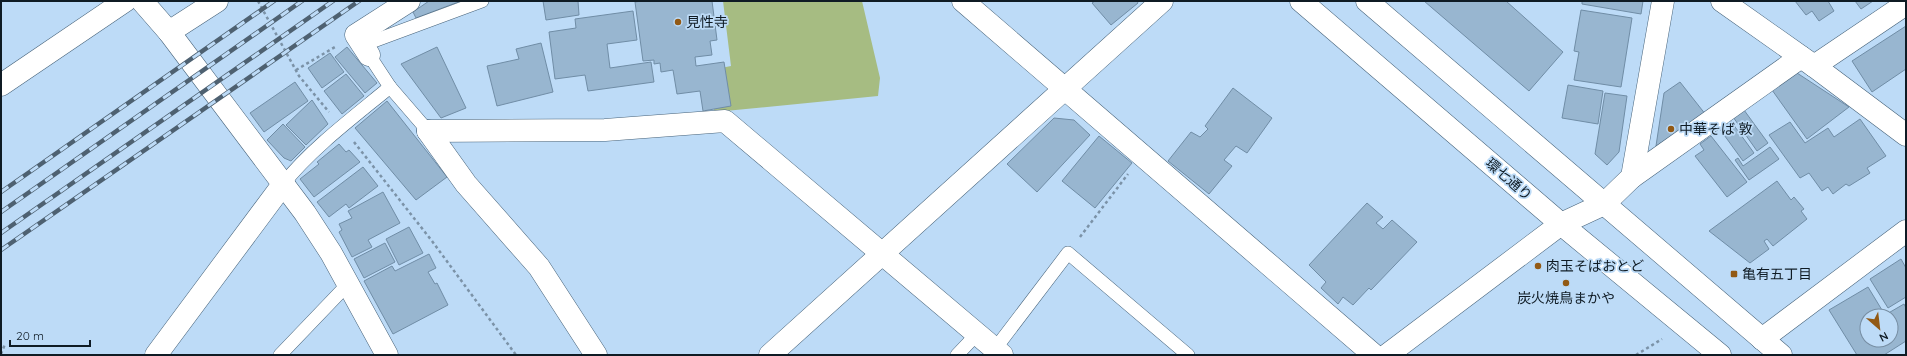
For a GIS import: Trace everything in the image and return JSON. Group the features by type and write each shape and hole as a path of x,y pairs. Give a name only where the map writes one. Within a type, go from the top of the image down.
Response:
{"street":[{"path":"2,83 125,1"},
{"path":"142,1 169,32 284,183 327,246 387,355"},
{"path":"169,32 217,1"},
{"path":"363,45 409,1"},
{"path":"963,1 1374,355"},
{"path":"770,355 1162,1"},
{"name":"環七通り","path":"1301,1 1561,224 1720,355"},
{"path":"1367,1 1781,355"},
{"path":"1632,177 1662,1"},
{"path":"1722,1 1906,135"},
{"path":"1387,355 1561,224 1604,204 1632,177 1807,62 1906,4"},
{"path":"428,131 605,130 725,121 998,352"},
{"path":"428,131 466,184 539,267 596,355"},
{"path":"156,355 284,183"},
{"path":"1762,339 1904,238"}],"lane":[{"path":"428,131 390,87 363,45 482,1"},
{"path":"284,183 292,173 390,87"},
{"path":"998,352 1068,254 1188,355"},
{"path":"280,355 348,284"},
{"path":"957,355 977,334"}],"path":[{"path":"258,1 296,70 388,183 516,355"},
{"path":"296,70 363,45"},
{"path":"1068,254 1142,156"},
{"path":"1636,355 1662,339"},
{"path":"1,354 6,344"}],"green space":[{"path":"723,1 862,1 880,78 878,96 715,112 711,102 721,68 731,66"}],"building":[{"path":"429,1 461,1 416,18 413,12"},
{"path":"543,1 578,1 579,15 546,20"},
{"path":"712,1 717,40 710,41 712,55 695,57 696,66 724,62 731,106 703,111 700,91 677,94 673,70 661,72 660,63 654,64 654,60 643,61 635,2"},
{"path":"1095,1 1137,1 1138,3 1111,25 1092,3"},
{"path":"1424,1 1506,1 1563,52 1529,91"},
{"path":"1582,1 1643,1 1641,14 1582,4"},
{"path":"1795,1 1828,1 1834,11 1819,21 1812,11 1806,15"},
{"path":"1855,1 1873,1 1861,9"},
{"path":"1581,10 1632,18 1621,87 1574,80 1579,52 1574,51"},
{"path":"633,11 637,40 607,44 610,68 651,62 654,82 588,91 585,75 555,79 549,32 576,28 575,19"},
{"path":"1906,26 1906,69 1872,92 1852,61"},
{"path":"541,43 553,92 497,106 487,66 519,59 516,49"},
{"path":"347,47 377,83 365,93 335,57"},
{"path":"437,47 466,108 441,118 401,64"},
{"path":"330,53 344,72 322,88 308,68"},
{"path":"1797,73 1849,107 1807,139 1772,90"},
{"path":"346,74 364,96 342,114 324,91"},
{"path":"295,82 308,101 264,132 250,113"},
{"path":"1680,82 1706,115 1656,146 1664,93"},
{"path":"1568,85 1603,91 1598,124 1562,118"},
{"path":"1233,88 1272,118 1247,153 1236,146 1224,160 1232,166 1209,194 1168,161 1191,132 1200,137 1208,129 1205,126"},
{"path":"1605,93 1627,96 1619,152 1607,165 1595,154"},
{"path":"312,100 328,124 306,145 286,125"},
{"path":"387,101 447,177 416,200 355,128"},
{"path":"1744,110 1768,143 1757,151 1733,117"},
{"path":"1054,118 1074,120 1090,135 1037,192 1007,164"},
{"path":"1860,119 1886,156 1867,168 1870,173 1849,186 1846,184 1833,194 1828,187 1822,191 1809,173 1800,178 1769,135 1790,122 1805,143 1828,128 1834,137"},
{"path":"1730,120 1754,153 1743,161 1719,128"},
{"path":"283,124 305,147 291,161 284,158 267,140"},
{"path":"1099,136 1132,163 1095,208 1062,181"},
{"path":"1711,136 1747,182 1727,197 1695,156 1704,150 1700,144"},
{"path":"339,144 346,152 349,150 360,162 314,197 300,179 319,164 317,162"},
{"path":"1770,147 1779,159 1749,180 1735,160 1738,158 1743,166"},
{"path":"363,167 378,186 349,208 346,204 329,217 317,202"},
{"path":"1777,181 1791,200 1794,197 1804,209 1801,211 1807,219 1773,246 1767,239 1764,241 1769,249 1750,263 1709,231"},
{"path":"383,192 400,223 368,240 372,247 352,257 339,232 342,230 339,224 352,218 348,211"},
{"path":"1367,203 1383,217 1376,223 1383,229 1392,220 1417,242 1371,290 1369,288 1353,305 1343,297 1338,304 1321,288 1326,282 1309,265"},
{"path":"409,227 423,253 399,265 386,239"},
{"path":"385,243 395,262 364,278 354,259"},
{"path":"429,254 436,268 428,272 435,284 437,283 448,305 393,334 364,281 392,266 395,271"},
{"path":"1901,259 1906,268 1906,297 1888,308 1870,279"},
{"path":"1868,287 1881,308 1859,308 1859,348 1895,348 1884,355 1857,355 1829,310"},
{"path":"1904,304 1906,308 1906,341 1899,345 1899,308 1897,308"}],"railway":[{"path":"1,192 274,1"},
{"path":"1,212 302,1"},
{"path":"1,233 333,1"},
{"path":"1,250 359,1"}],"place":[{"name":"見性寺","path":"678,22"},
{"name":"中華そば 敦","path":"1671,129"},
{"name":"肉玉そばおとど","path":"1538,266"},
{"name":"亀有五丁目","path":"1734,274"},
{"name":"炭火焼鳥まかや","path":"1566,283"}]}
